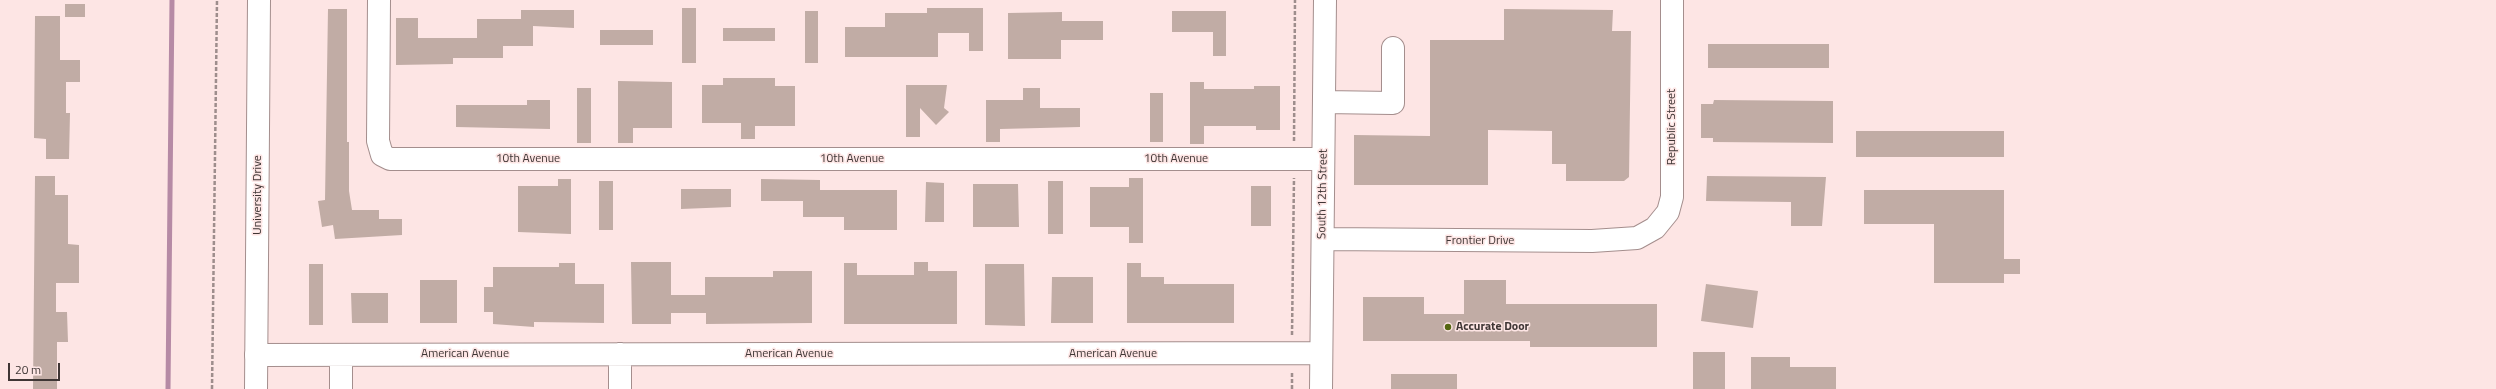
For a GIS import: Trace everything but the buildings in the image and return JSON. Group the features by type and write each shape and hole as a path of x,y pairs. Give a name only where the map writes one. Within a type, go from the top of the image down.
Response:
{"street":[{"name":"University Drive","path":"256,389 259,0"},
{"name":"10th Avenue","path":"379,0 378,141 382,155 398,159 1323,159"},
{"name":"South 12th Street","path":"1321,389 1325,0"},
{"name":"Republic Street","path":"1637,238 1655,228 1668,212 1672,197 1672,0"},
{"path":"1324,102 1393,103 1393,48"},
{"name":"Frontier Drive","path":"1322,239 1592,241 1637,238"},
{"name":"American Avenue","path":"256,355 1321,353"},
{"path":"620,354 620,389"},
{"path":"340,389 341,355"}],"path":[{"path":"212,389 217,0"},
{"path":"1292,389 1295,0"}],"waterway":[{"path":"168,389 172,0"}],"place":[{"name":"Accurate Door","path":"1448,327"}]}
